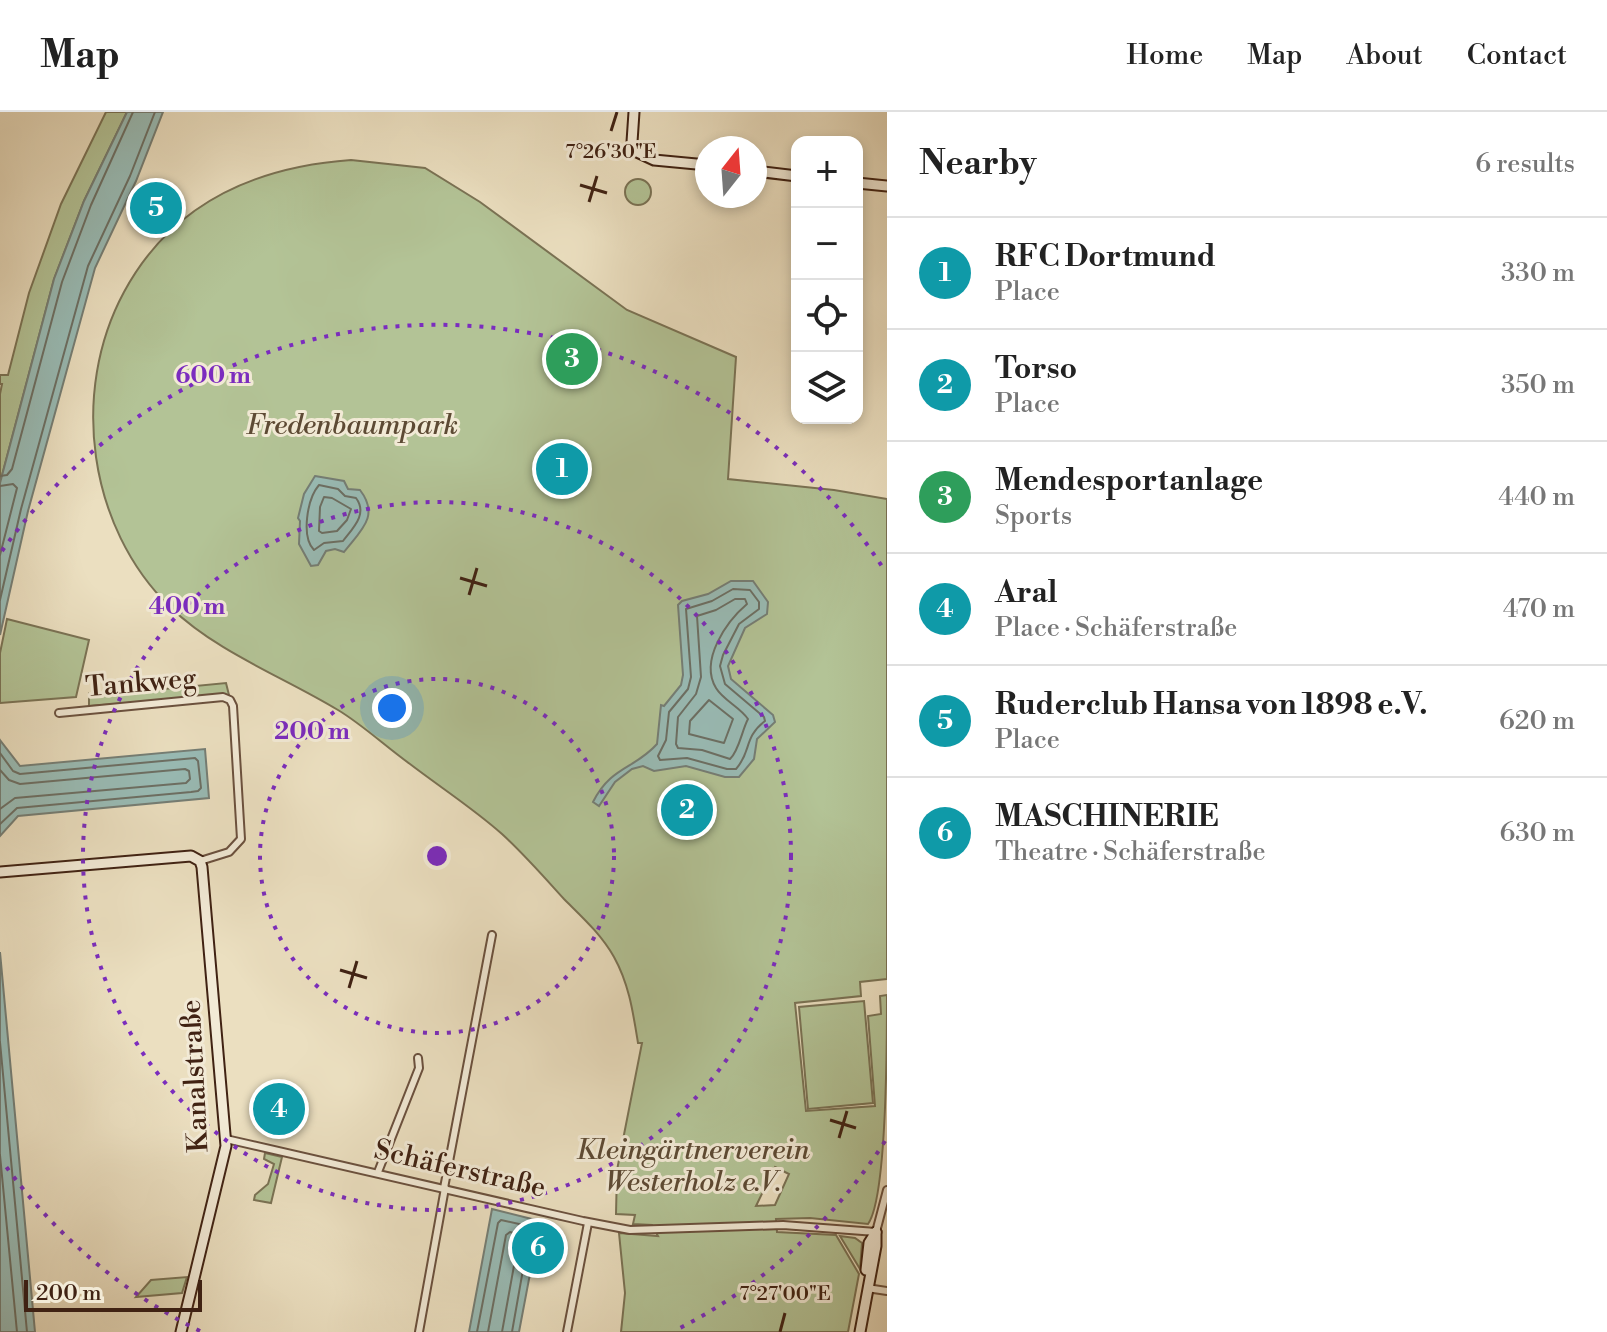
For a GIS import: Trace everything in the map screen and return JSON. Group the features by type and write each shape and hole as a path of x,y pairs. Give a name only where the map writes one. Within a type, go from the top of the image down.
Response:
{"main road":[{"path":"634,112 632,142 637,152 654,160 695,164"},
{"path":"767,172 791,175"},
{"path":"863,184 887,186"},
{"path":"0,872 175,856 191,856 200,861"},
{"name":"Kanalstraße","path":"181,1332 226,1139 200,861"},
{"path":"860,1332 867,1288 865,1276 869,1243 876,1232 887,1233"}],"street":[{"name":"Tankweg","path":"59,713 223,697 230,700 233,706 241,839 229,852 200,861"},
{"path":"419,1332 492,935"},
{"path":"378,1172 419,1068 418,1058"},
{"name":"Schäferstraße","path":"226,1139 588,1223 630,1230 783,1225 876,1232"},
{"path":"876,1232 887,1190"},
{"path":"567,1332 588,1223"},
{"path":"867,1288 887,1291"}],"green space":[{"path":"106,112 127,112 84,201 54,279 0,483 0,375 8,375 29,293 61,204"},
{"name":"Fredenbaumpark","path":"351,160 425,168 480,202 627,310 736,357 728,479 887,499 887,979 860,982 861,996 795,1003 806,1111 875,1106 868,1016 881,1014 880,996 887,995 885,1116 879,1183 868,1224 810,1218 776,1219 777,1232 836,1235 859,1274 848,1332 621,1332 625,1293 619,1233 658,1236 652,1225 633,1224 635,1215 616,1214 617,1170 642,1043 638,1043 623,977 609,949 526,858 480,816 347,716 229,651 170,607 142,575 121,538 105,499 96,457 93,415 97,372 107,331 124,292 166,235 191,213 249,181 315,164","holes":["775,1167 789,1174 775,1205 756,1206"]},
{"path":"638,179 648,182 651,192 648,202 638,205 628,202 625,192 628,182"},
{"path":"7,619 89,640 76,697 0,703 0,653"},
{"path":"226,683 229,695 89,706 89,694"},
{"path":"864,1001 873,1103 808,1109 799,1007"},
{"path":"265,1153 282,1157 271,1203 254,1200 255,1195 268,1184 274,1164 264,1159"},
{"path":"840,1236 855,1238 862,1243 860,1269"},
{"path":"187,1277 182,1293 136,1297 151,1280"}],"water":[{"path":"127,112 163,112 136,181 95,268 28,511 0,635 0,483 54,279 84,201"},
{"path":"315,476 344,481 348,489 360,490 366,499 368,515 362,530 344,552 335,549 326,551 318,565 311,566 299,544 298,518 304,494"},
{"path":"731,581 753,581 768,602 767,614 745,628 728,666 731,679 773,715 775,722 757,739 754,759 739,777 725,777 686,766 654,771 643,766 632,769 615,782 599,806 593,802 608,781 657,744 661,705 664,706 681,685 678,605"},
{"path":"0,740 20,766 205,749 209,798 18,816 0,836"},
{"path":"0,952 35,1332 0,1332"},
{"path":"492,1209 540,1221 519,1332 469,1332"}],"place":[{"name":"Ruderclub Hansa von 1898 e.V.","path":"156,208"},
{"name":"Mendesportanlage","path":"572,359"},
{"name":"RFC Dortmund","path":"562,469"},
{"name":"Torso","path":"687,810"},
{"name":"Aral","path":"279,1109"},
{"name":"MASCHINERIE","path":"538,1248"}],"park label":[{"name":"Kleingärtnerverein Westerholz e.V.","path":"693,1166"}]}
